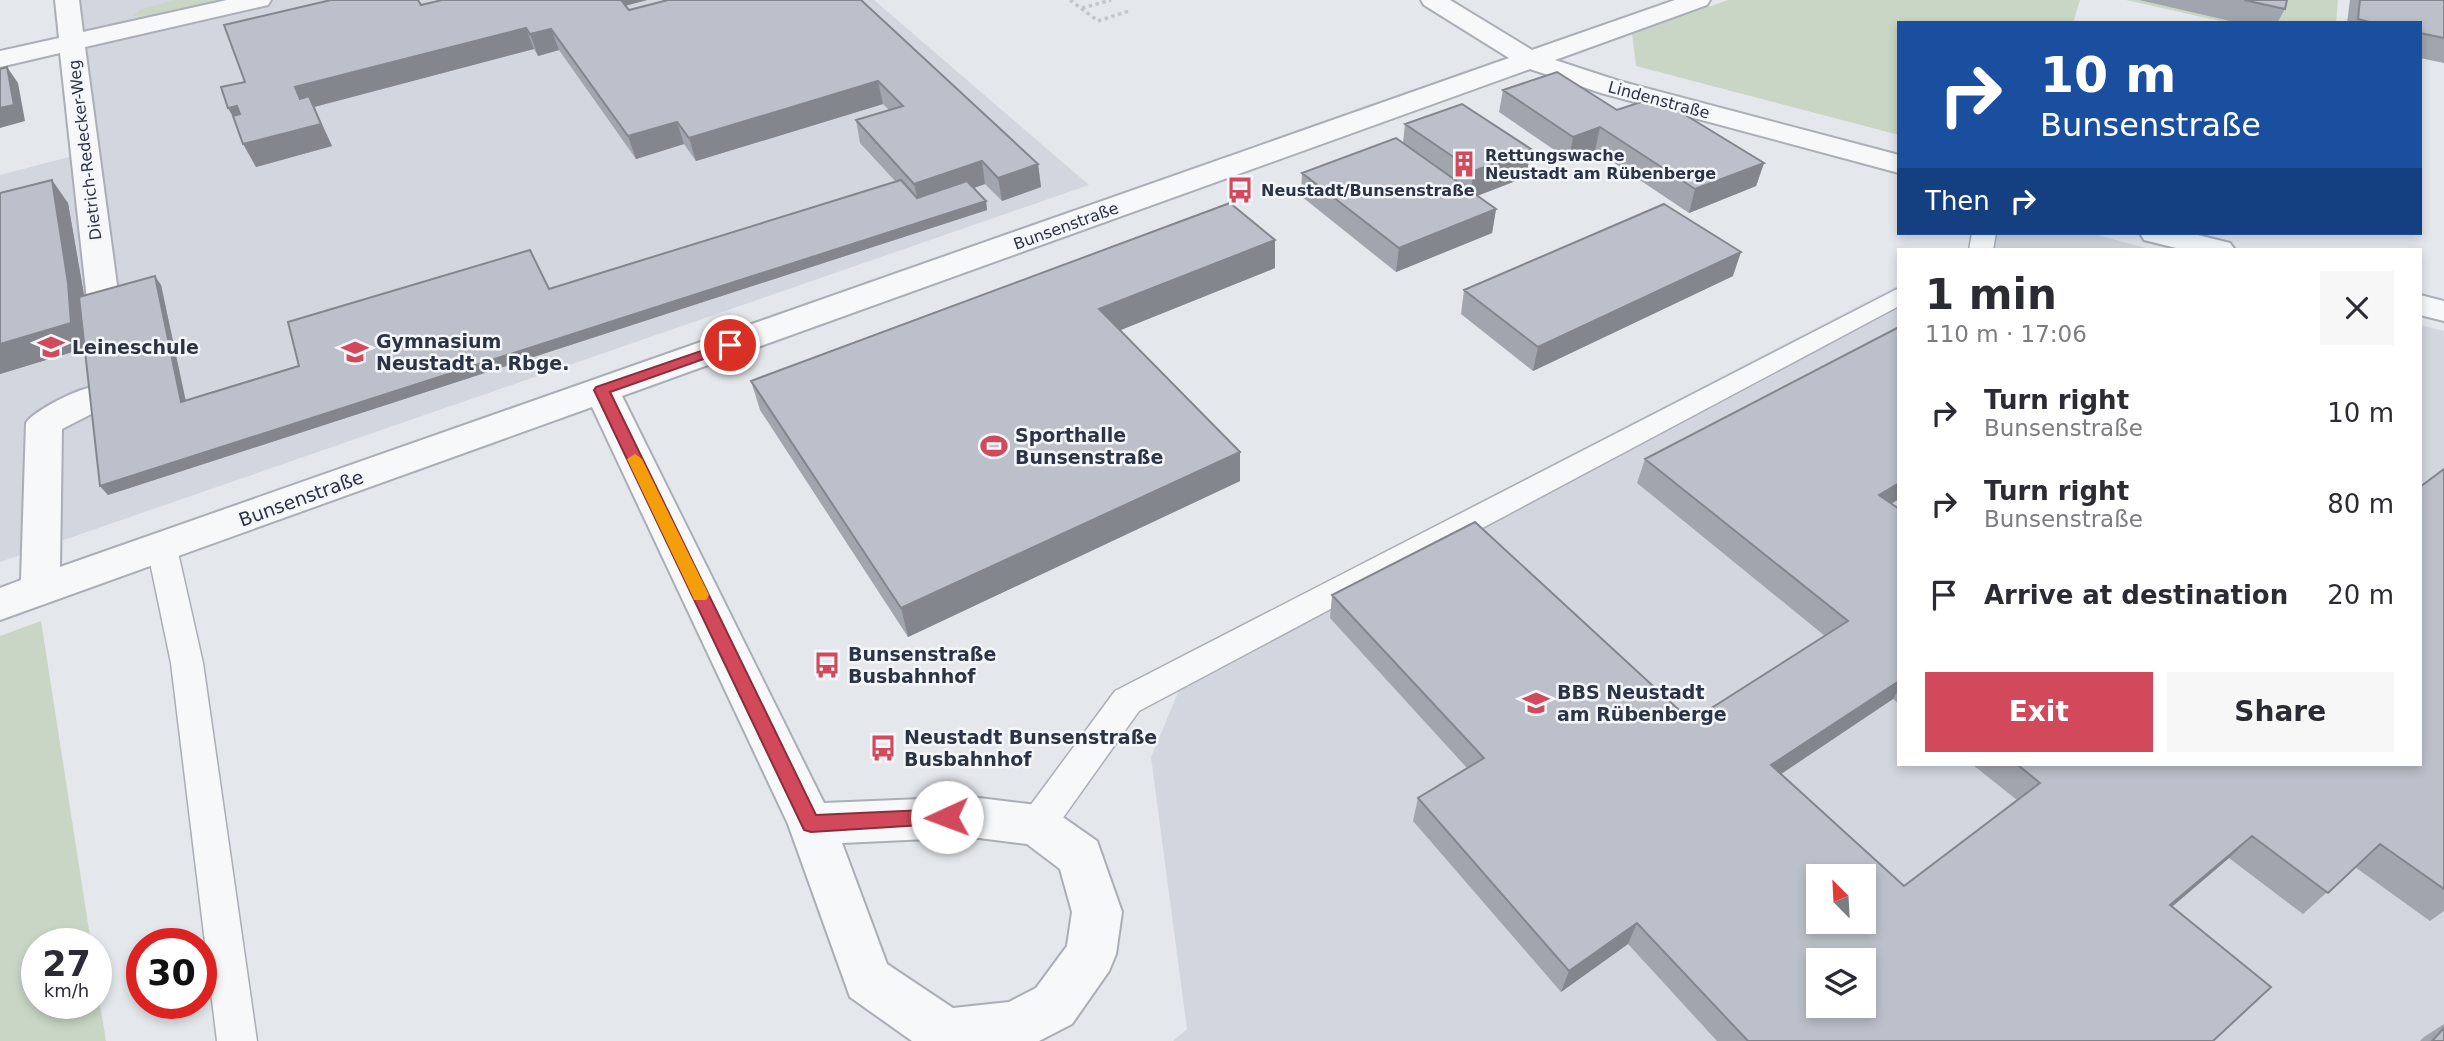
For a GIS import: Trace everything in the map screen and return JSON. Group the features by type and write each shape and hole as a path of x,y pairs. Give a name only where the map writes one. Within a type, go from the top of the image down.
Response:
{"street":[{"name":"Dietrich-Redecker-Weg","path":"67,0 103,300"},
{"path":"107,35 107,10 153,0"},
{"path":"0,59 259,0"},
{"name":"Lindenstraße","path":"1433,0 1530,60 1610,87 1897,163"},
{"name":"Bunsenstraße","path":"0,604 1698,0"},
{"path":"2163,235 2211,248"},
{"path":"2422,306 2444,311"},
{"path":"601,390 811,824 868,980 947,1034 1013,1027 1054,1006 1091,954 1097,912 1080,856 1037,825 971,817 811,824"},
{"path":"43,589 40,564 44,423 94,398"}],"lane":[{"path":"1037,825 1127,701 1897,297"},
{"path":"162,548 187,663 237,1041"}],"path":[{"path":"1070,0 1098,21 1129,11"},
{"path":"1082,8 1111,0"}],"shaded area":[{"name":"Gymnasium Neustadt a. Rbge.","path":"75,0 874,0 1089,185 0,562 0,175 77,155"},
{"path":"1995,235 2097,235 2146,248 1969,248"},
{"name":"BBS Neustadt am Rübenberge","path":"1897,286 1897,766 2422,766 2422,326 2444,331 2444,1041 1173,1041 1187,1029 1151,757 1197,648"}],"green space":[{"path":"175,0 228,0 150,18 133,16 141,9"},
{"path":"1728,0 2080,0 2074,21 1897,21 1897,134 1636,66 1632,34"},
{"path":"2126,0 2338,0 2336,21 2220,21"},
{"path":"41,621 89,928 21,928 21,1019 102,1019 106,1041 0,1041 0,636"}],"building":[{"path":"331,0 418,0 421,5 442,0 621,0 629,10 668,0 861,0 1038,164 998,178 982,161 914,184 856,120 903,106 878,81 689,138 677,122 628,136 551,29 530,34 526,28 295,87 300,99 309,96 321,124 243,144 233,116 240,114 237,106 228,108 221,87 245,82 224,25"},
{"path":"2244,0 2287,0 2285,9"},
{"path":"2360,0 2444,0 2444,38 2422,33 2422,21 2358,19"},
{"path":"7,67 14,105 0,108 0,69"},
{"path":"1557,72 1617,110 1656,97 1764,163 1695,189 1600,127 1573,137 1503,90"},
{"path":"1462,104 1531,149 1474,171 1405,124"},
{"path":"1396,138 1496,209 1399,248 1302,173"},
{"path":"52,180 68,283 71,323 0,344 0,193"},
{"path":"901,180 917,198 967,181 986,201 100,486 79,297 155,276 181,402 299,366 288,322 530,250 549,289"},
{"name":"Sporthalle Bunsenstraße","path":"1230,203 1275,240 1099,309 1240,452 901,608 751,381"},
{"path":"1664,204 1741,252 1538,347 1464,290"},
{"path":"1897,328 1897,484 1879,495 1897,508 1897,682 1771,765 1904,886 2040,783 2019,766 2422,766 2422,486 2444,469 2444,889 2380,844 2328,893 2252,836 2170,905 2271,987 2213,1041 1748,1041 1637,923 1569,971 1418,798 1484,758 1332,595 1475,522 1691,721 1848,621 1645,459"},
{"path":"2444,1028 2444,1041 2432,1041"}],"slow traffic":[{"path":"635,459 700,595"}],"place":[{"name":"Rettungswache Neustadt am Rübenberge","path":"1464,164"},
{"name":"Neustadt/Bunsenstraße","path":"1240,190"},
{"name":"Leineschule","path":"51,347"},
{"name":"Gymnasium Neustadt a. Rbge.","path":"355,352"},
{"name":"Sporthalle Bunsenstraße","path":"994,446"},
{"name":"Bunsenstraße Busbahnhof","path":"827,665"},
{"name":"BBS Neustadt am Rübenberge","path":"1536,703"},
{"name":"Neustadt Bunsenstraße Busbahnhof","path":"883,748"}],"route":[{"path":"730,345 601,390 811,824 947,817"}]}
